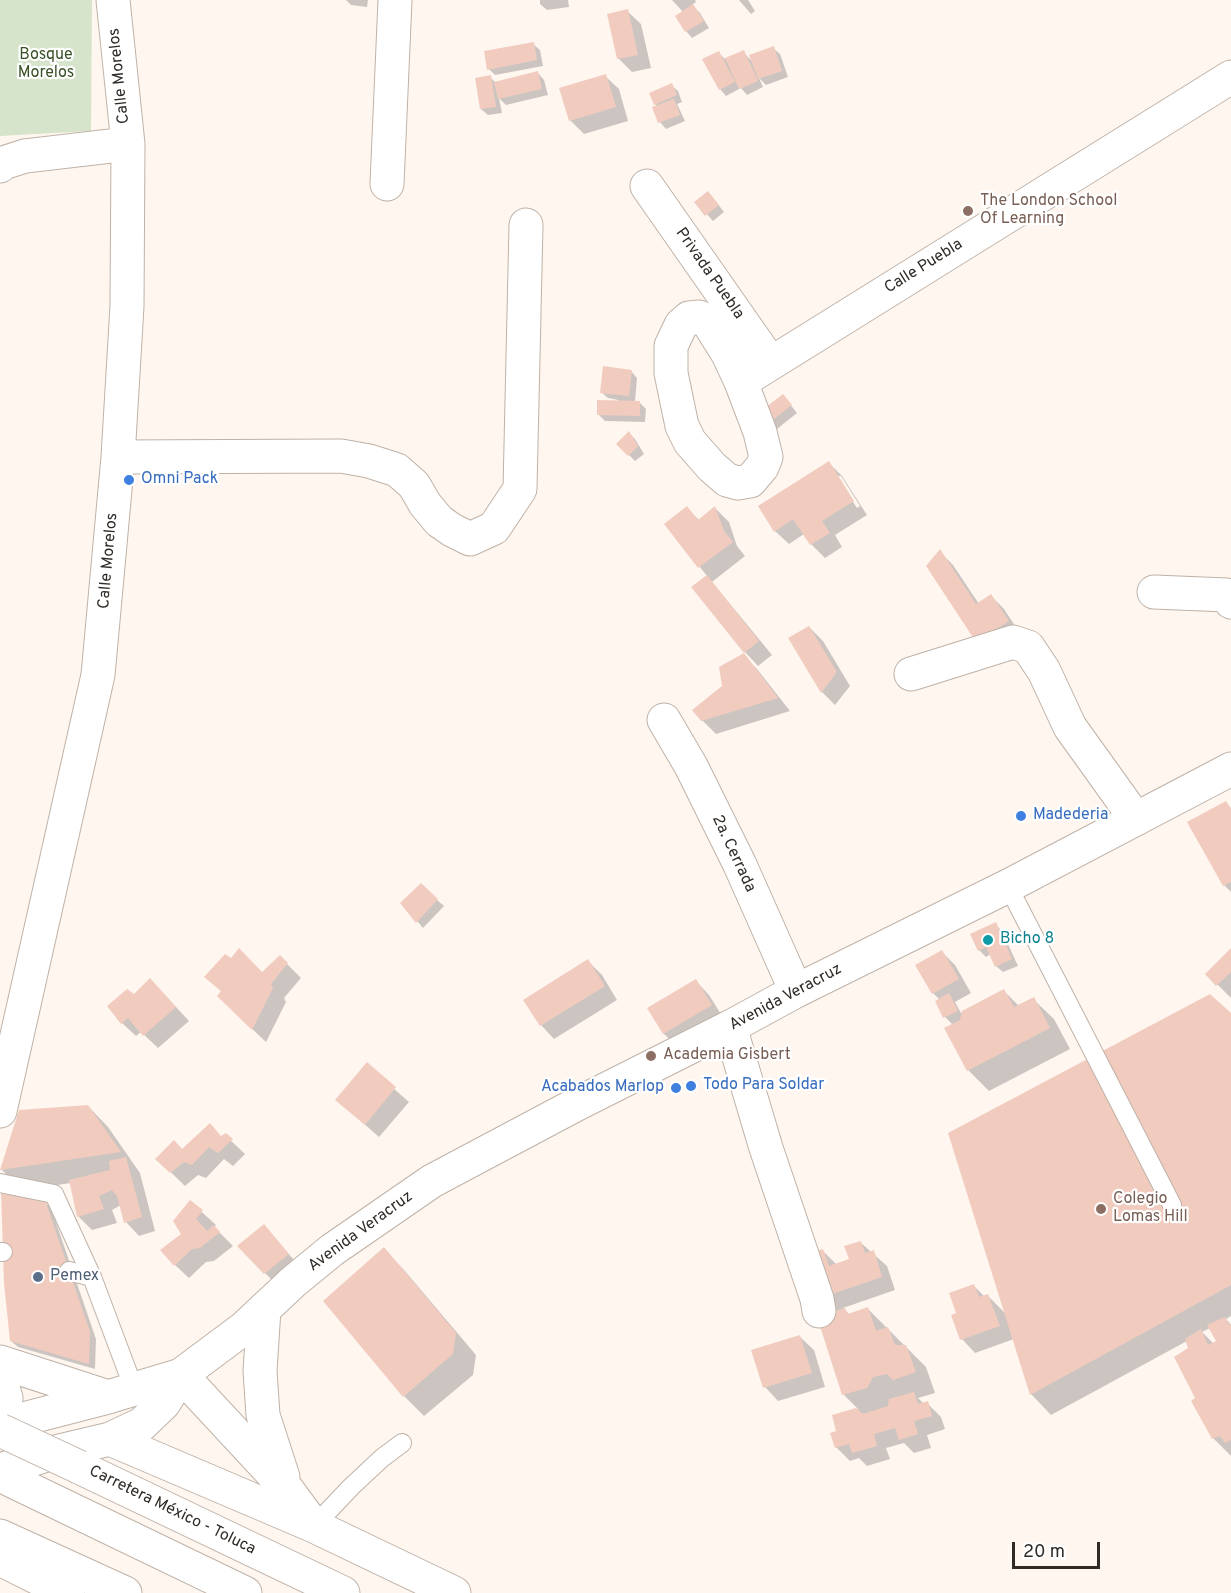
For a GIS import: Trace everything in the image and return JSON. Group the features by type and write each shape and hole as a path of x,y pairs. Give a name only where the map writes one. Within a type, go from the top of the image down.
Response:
{"street":[{"name":"Calle Morelos","path":"0,1111 98,675 118,457 127,306 128,144 112,0"},
{"path":"387,184 395,0"},
{"name":"Calle Puebla","path":"741,382 1231,77"},
{"path":"0,165 25,156 128,144"},
{"name":"Privada Puebla","path":"647,186 770,362"},
{"path":"118,457 341,456 369,461 397,470 414,485 439,521 452,530 470,539 494,528 520,489 526,225"},
{"path":"1154,592 1227,595 1231,602"},
{"path":"911,674 1013,642 1028,647 1044,671 1070,727 1136,819"},
{"name":"2a. Cerrada","path":"664,720 691,766 740,865 795,991"},
{"name":"Avenida Veracruz","path":"0,1425 181,1375 244,1328 332,1250 432,1181 795,991 1008,886 1231,769"},
{"path":"730,1027 766,1148 817,1299 819,1311"},
{"path":"264,1309 260,1371 263,1415 286,1488"},
{"path":"0,1362 121,1393"},
{"path":"181,1375 286,1488 314,1526"},
{"name":"Avenida Veracruz","path":"8,1476 55,1452 110,1439 142,1424 164,1403 181,1375"},
{"path":"0,1377 6,1398 0,1414"},
{"name":"Carretera México - Toluca","path":"0,1430 343,1593"},
{"path":"110,1439 314,1526 454,1593"},
{"path":"8,1476 245,1593"},
{"path":"0,1536 125,1593"},
{"path":"0,1559 68,1593"}],"lane":[{"path":"1008,886 1172,1205"},
{"path":"0,1183 54,1194 92,1277 121,1393"},
{"path":"69,1271 92,1277"},
{"path":"314,1526 351,1487 402,1443"}],"green space":[{"name":"Bosque Morelos","path":"0,0 92,0 91,131 0,136"}],"building":[{"path":"693,4 704,21 685,32 675,16"},
{"path":"628,9 638,55 617,59 607,14"},
{"path":"534,42 537,60 487,70 484,51"},
{"path":"774,46 782,71 758,79 749,55"},
{"path":"744,50 758,81 739,89 725,58"},
{"path":"719,51 735,82 719,90 702,59"},
{"path":"538,71 542,89 498,99 494,82"},
{"path":"606,74 616,107 569,121 559,88"},
{"path":"491,75 496,107 480,109 475,78"},
{"path":"672,83 677,95 654,105 649,93"},
{"path":"674,99 680,115 658,123 652,107"},
{"path":"708,191 719,205 705,216 694,202"},
{"path":"603,366 632,370 629,396 600,393"},
{"path":"783,394 792,405 769,423 757,414"},
{"path":"597,400 640,401 640,416 597,415"},
{"path":"629,431 638,446 628,456 616,444"},
{"path":"829,461 854,501 822,521 830,533 810,545 793,519 774,532 758,506"},
{"path":"687,506 698,520 715,506 724,531 733,542 698,568 664,524"},
{"path":"940,549 976,604 991,594 1009,621 976,642 926,566"},
{"path":"707,575 759,641 744,653 691,587"},
{"path":"809,626 837,672 821,693 788,638"},
{"path":"744,653 778,698 701,721 692,710 722,686 719,667"},
{"path":"1226,801 1231,809 1231,882 1223,886 1187,822"},
{"path":"421,883 438,899 416,923 400,903"},
{"name":"Bicho 8","path":"996,922 1012,959 995,967 986,947 978,951 970,934"},
{"path":"239,948 262,972 280,955 288,963 271,984 273,988 252,1030 217,996 221,991 204,977 225,954 231,958"},
{"path":"1231,948 1231,972 1216,986 1205,974"},
{"path":"942,950 959,979 932,994 915,965"},
{"path":"588,959 605,986 540,1026 523,1000"},
{"path":"150,978 176,1007 143,1036 128,1018 121,1024 107,1006 127,989 134,994"},
{"path":"696,979 712,1005 663,1034 647,1008"},
{"path":"1004,989 1014,1007 1034,997 1050,1028 967,1071 944,1028 960,1020 962,1011"},
{"path":"949,993 958,1011 943,1018 935,1001"},
{"name":"Colegio Lomas Hill","path":"1210,994 1231,1013 1231,1285 1030,1395 948,1133"},
{"path":"367,1062 396,1087 365,1125 335,1100"},
{"path":"88,1105 121,1152 0,1170 19,1110"},
{"path":"210,1123 221,1136 226,1133 233,1139 218,1153 209,1147 192,1165 184,1162 170,1173 155,1159 174,1140 182,1149"},
{"path":"126,1157 142,1217 124,1223 117,1196 112,1190 99,1196 104,1209 77,1217 69,1180 110,1170 109,1161"},
{"name":"Pemex","path":"1,1190 45,1200 90,1332 89,1364 10,1341 4,1283"},
{"path":"190,1200 203,1210 196,1219 207,1231 214,1225 220,1232 200,1248 192,1249 174,1266 160,1250 181,1234 173,1221"},
{"path":"264,1224 289,1254 264,1274 237,1246"},
{"path":"861,1241 865,1253 874,1250 882,1277 817,1299 806,1255 823,1249 829,1266 849,1259 844,1246"},
{"path":"384,1247 456,1333 453,1354 403,1397 323,1301"},
{"path":"974,1284 979,1297 988,1294 1000,1326 960,1340 951,1315 956,1313 949,1293"},
{"path":"868,1307 876,1331 888,1327 895,1345 906,1345 916,1372 893,1380 887,1374 873,1377 867,1388 842,1395 817,1317 845,1308 848,1314"},
{"path":"1225,1317 1229,1325 1231,1324 1231,1440 1225,1443 1220,1436 1212,1439 1191,1401 1195,1398 1174,1357 1188,1348 1185,1339 1201,1329 1208,1345 1216,1341 1207,1325"},
{"path":"800,1335 812,1373 763,1388 751,1350"},
{"path":"914,1392 918,1404 928,1401 932,1416 914,1421 918,1434 899,1440 895,1428 874,1434 877,1446 852,1453 849,1444 835,1448 830,1433 836,1431 832,1415 856,1408 863,1414 888,1406 889,1399"}],"place":[{"name":"The London School Of Learning","path":"968,211"},
{"name":"Omni Pack","path":"129,480"},
{"name":"Madederia","path":"1021,816"},
{"name":"Bicho 8","path":"988,940"},
{"name":"Academia Gisbert","path":"651,1056"},
{"name":"Todo Para Soldar","path":"691,1086"},
{"name":"Acabados Marlop","path":"676,1088"},
{"name":"Colegio Lomas Hill","path":"1101,1209"},
{"name":"Pemex","path":"38,1277"}]}
